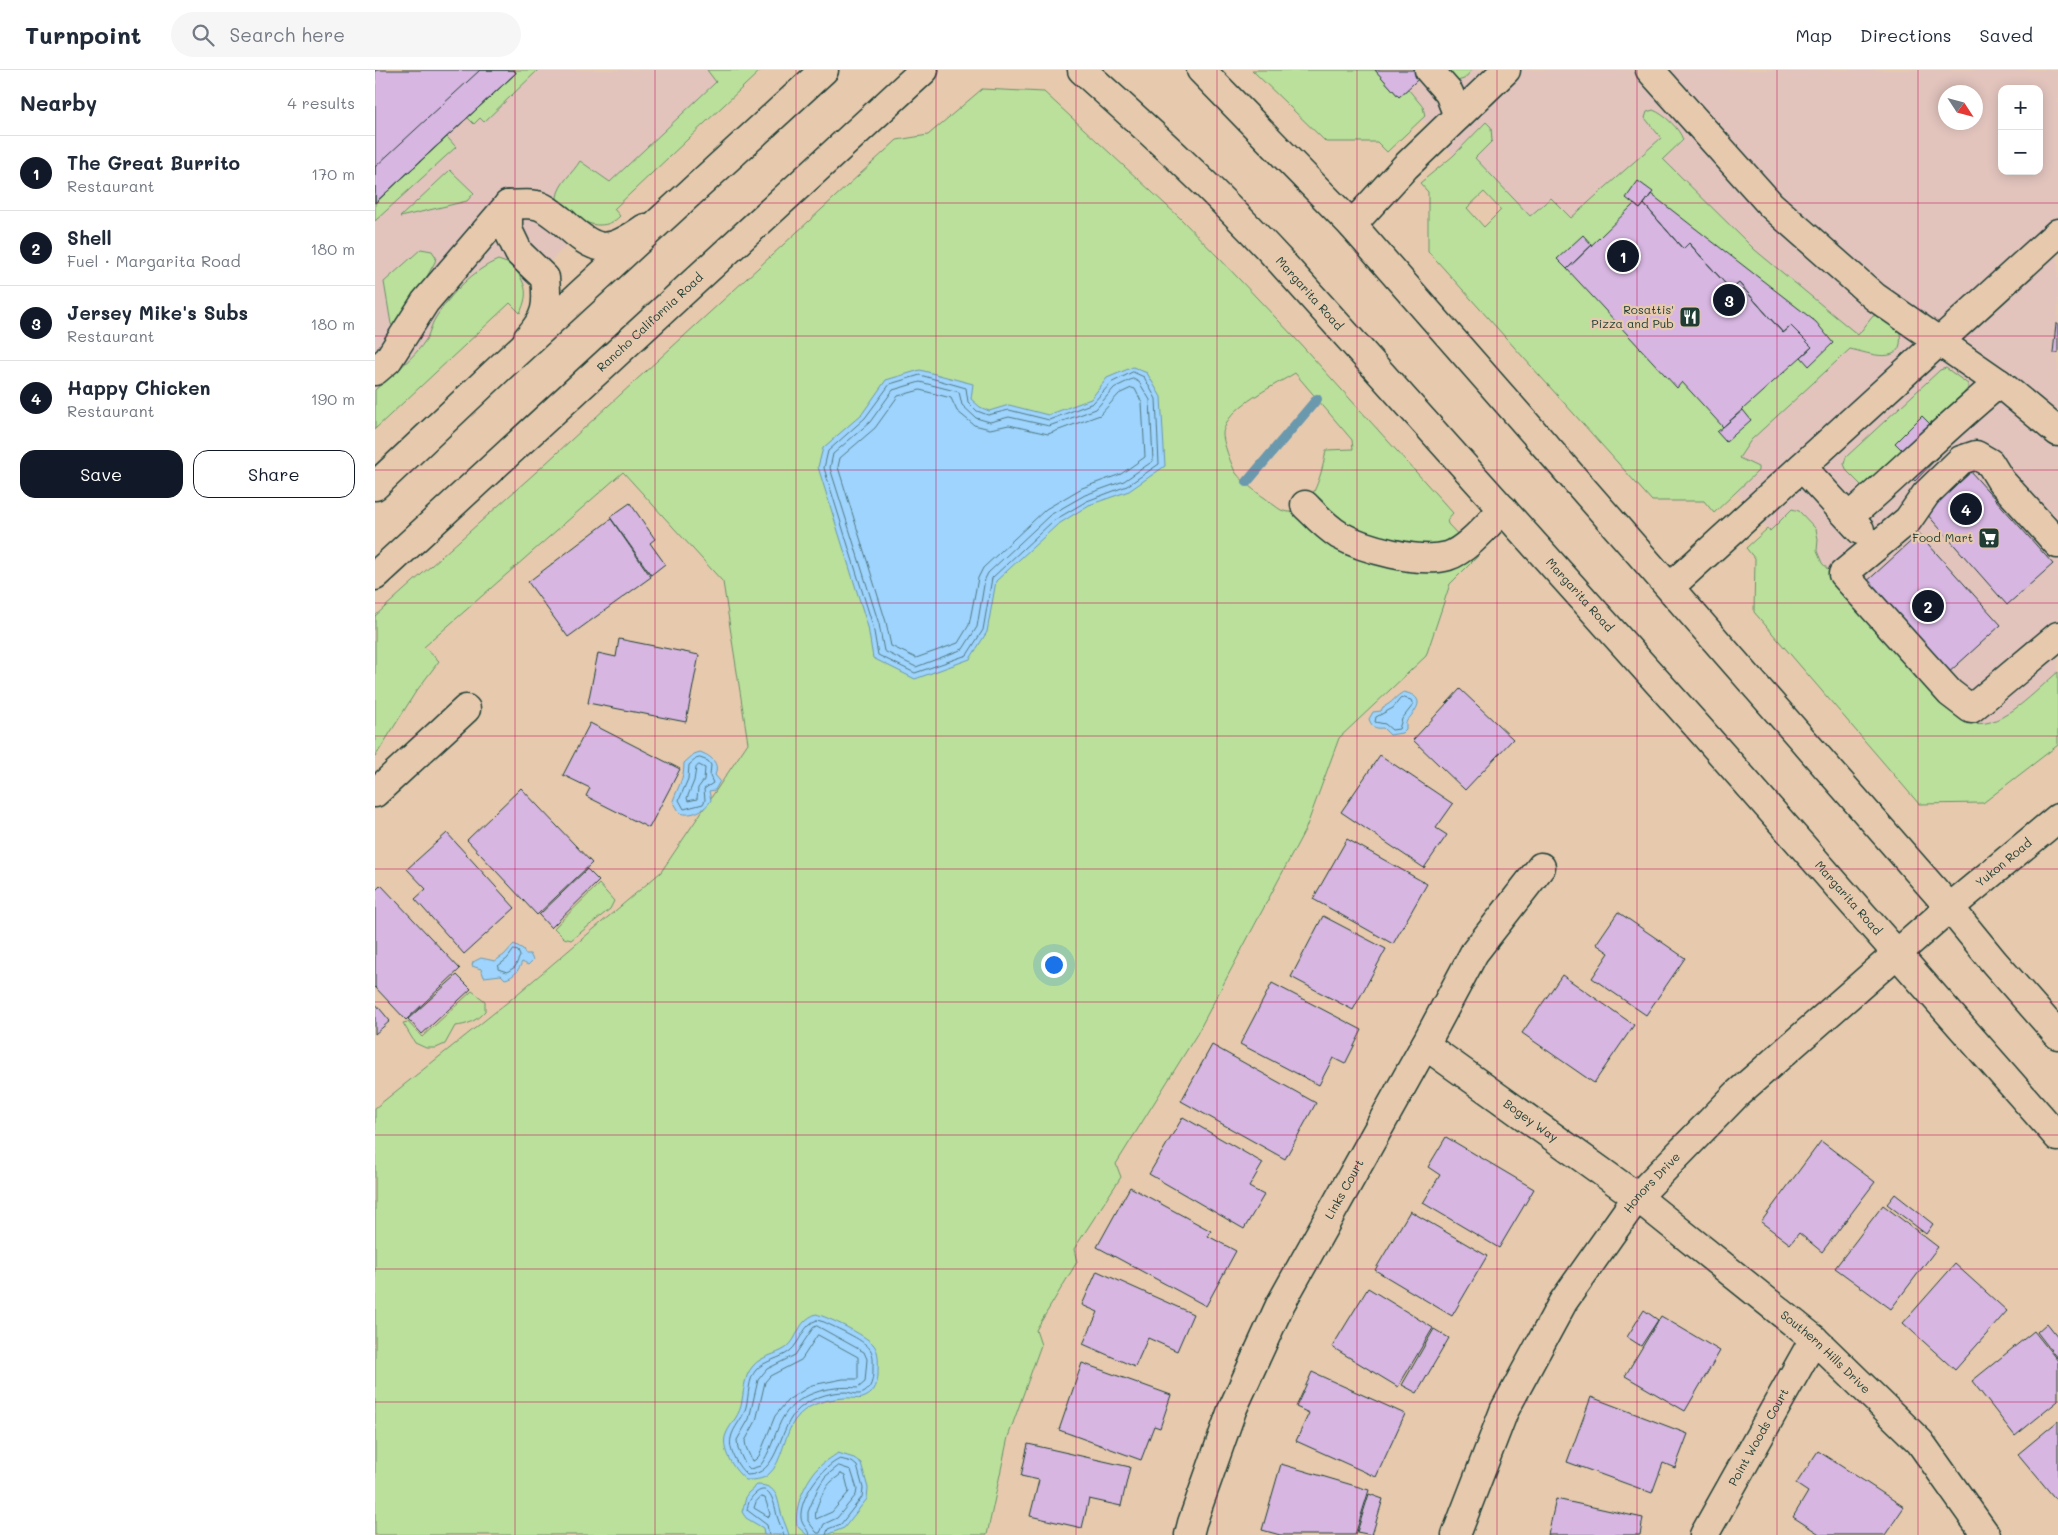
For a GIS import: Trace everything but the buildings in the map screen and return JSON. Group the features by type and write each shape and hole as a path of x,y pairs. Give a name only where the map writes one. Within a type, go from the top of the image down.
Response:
{"main road":[{"path":"375,486 502,366 824,70"},
{"name":"Rancho California Road","path":"375,576 924,70"},
{"name":"Margarita Road","path":"1082,70 1161,140 1247,224 1899,954 2058,1137"},
{"path":"1201,70 1352,225 1950,908 2058,1035"},
{"path":"1352,225 1405,167 1506,70"},
{"path":"1650,70 1771,205 1875,296 1999,383 2058,432"},
{"path":"1422,76 1449,93 1458,116"},
{"path":"375,371 388,360 425,302 508,205 537,204 555,216 579,237 603,248 621,244 677,205"},
{"path":"502,366 534,331 545,315 548,301 545,278 519,253 508,230 508,205"},
{"path":"1669,587 2058,233"},
{"path":"1849,517 1903,470 1950,424 1999,383"},
{"path":"2058,544 2001,481 1990,463 1976,455 1961,460 1926,494 1908,520 1843,574 1950,693 1971,709 2058,636"},
{"path":"1802,467 1874,547"},
{"path":"1305,505 1326,526 1358,544 1381,552 1429,558 1448,556 1463,547 1503,509"},
{"path":"375,794 466,709"},
{"name":"Yukon Road","path":"1950,908 2058,818"},
{"name":"Links Court","path":"1189,1535 1232,1410 1280,1305 1474,953 1541,867"},
{"name":"Honors Drive","path":"1456,1535 1504,1411 1563,1302 1637,1197 1738,1093 1950,908"},
{"name":"Bogey Way","path":"1425,1045 1637,1197"},
{"name":"Southern Hills Drive","path":"1637,1197 1814,1339 1920,1442 1986,1535"},
{"name":"Point Woods Court","path":"1704,1535 1814,1339"}],"shaded area":[{"path":"375,70 757,70 375,423"},
{"path":"1345,70 2058,70 2058,745 2020,775 1767,529 1419,116"}],"green space":[{"path":"514,70 538,70 484,122 480,118 474,124 467,117 516,73"},
{"path":"707,70 761,70 614,209 620,216 611,223 594,225 573,216 562,207 558,202 558,192 580,161 610,182 716,82"},
{"path":"1252,70 1375,70 1399,97 1408,89 1423,107 1425,116 1387,152 1377,142 1326,142"},
{"path":"1444,70 1472,70 1464,79 1454,82"},
{"path":"982,89 1044,92 1179,217 1295,338 1453,513 1447,520 1448,524 1478,556 1450,584 1426,656 1339,738 1306,828 1197,1034 1116,1164 1121,1177 1074,1249 1077,1262 1036,1330 1041,1345 1008,1437 987,1535 375,1535 375,1108 509,1001 661,872 748,743 723,582 623,472 424,647 439,661 415,693 375,757 375,616 545,464 897,140 928,135","holes":["1295,373 1352,440 1353,449 1326,450 1314,492 1308,502 1300,509 1291,512 1279,509 1236,473 1230,460 1223,433 1227,422 1240,407 1258,394"]},
{"path":"1653,110 1667,118 1679,131 1683,140 1663,159 1755,250 1858,335 1873,316 1878,315 1900,333 1900,344 1897,351 1891,354 1884,356 1875,355 1850,349 1751,440 1739,458 1758,467 1758,471 1714,513 1704,501 1652,501 1428,251 1428,192 1420,183 1453,156 1486,122 1491,127 1492,141 1475,158 1530,216 1551,198 1571,218 1661,138 1645,118 1647,112","holes":["1484,192 1501,210 1484,227 1467,208"]},
{"path":"447,137 456,147 375,221 375,203"},
{"path":"450,170 474,193 467,201 400,217"},
{"path":"421,249 432,251 436,257 435,262 397,331 391,324 384,282"},
{"path":"498,260 513,265 521,277 525,288 525,299 520,313 510,303 375,429 375,390 410,359 422,345 436,317 456,291 471,276"},
{"path":"1946,368 1968,384 1968,388 1930,424 1922,416 1895,443 1902,450 1866,485 1861,485 1847,471 1844,464 1846,457 1940,370"},
{"path":"1792,509 1799,511 1816,529 1818,539 1817,551 1822,563 1945,703 1966,720 1974,723 1985,723 1996,720 2019,706 2058,672 2058,745 1983,803 1919,804 1754,612 1755,559 1746,548 1767,529 1770,531"},
{"path":"599,884 614,901 610,909 571,940 564,938 554,928"},
{"path":"472,991 485,1001 485,1011 482,1014 471,1022 455,1026 445,1044 436,1048 426,1048 415,1043 403,1023 408,1022 422,1037"}],"water":[{"path":"1133,367 1147,373 1161,397 1165,466 1129,491 1089,505 1057,525 996,581 987,632 970,659 915,679 873,658 868,627 818,467 823,448 862,414 886,380 920,370 973,384 971,399 980,407 989,411 1009,405 1048,415 1091,399 1107,378"},
{"path":"1404,692 1418,701 1416,709 1406,722 1406,729 1402,733 1390,735 1383,728 1373,726 1369,719 1373,712 1381,711 1383,707"},
{"path":"700,752 713,760 716,767 715,775 720,781 715,790 709,791 711,800 706,807 698,812 680,813 673,801 682,779 684,763 694,754"},
{"path":"514,944 523,949 525,954 530,954 533,960 528,965 522,962 514,975 505,979 501,975 484,977 481,969 472,966 473,962 481,958 495,961 504,955"},
{"path":"816,1314 846,1327 873,1344 878,1358 878,1377 875,1386 870,1394 859,1399 848,1398 826,1401 804,1411 790,1429 781,1455 768,1475 763,1478 746,1480 738,1472 727,1455 725,1437 740,1410 747,1375 760,1360 786,1348 794,1339 801,1325"},
{"path":"838,1453 854,1458 861,1463 868,1488 867,1499 844,1528 826,1535 807,1535 797,1526 797,1511 801,1496 816,1470"},
{"path":"757,1485 769,1488 776,1494 789,1535 764,1535 763,1528 746,1518 742,1512 747,1494"}],"waterway":[{"path":"1247,482 1317,399"}],"place":[{"name":"The Great Burrito","path":"1623,256"},
{"name":"Jersey Mike's Subs","path":"1729,300"},
{"name":"Rosattis' Pizza and Pub","path":"1690,317"},
{"name":"Happy Chicken","path":"1966,509"},
{"name":"Food Mart","path":"1989,538"},
{"name":"Shell","path":"1928,606"}]}
